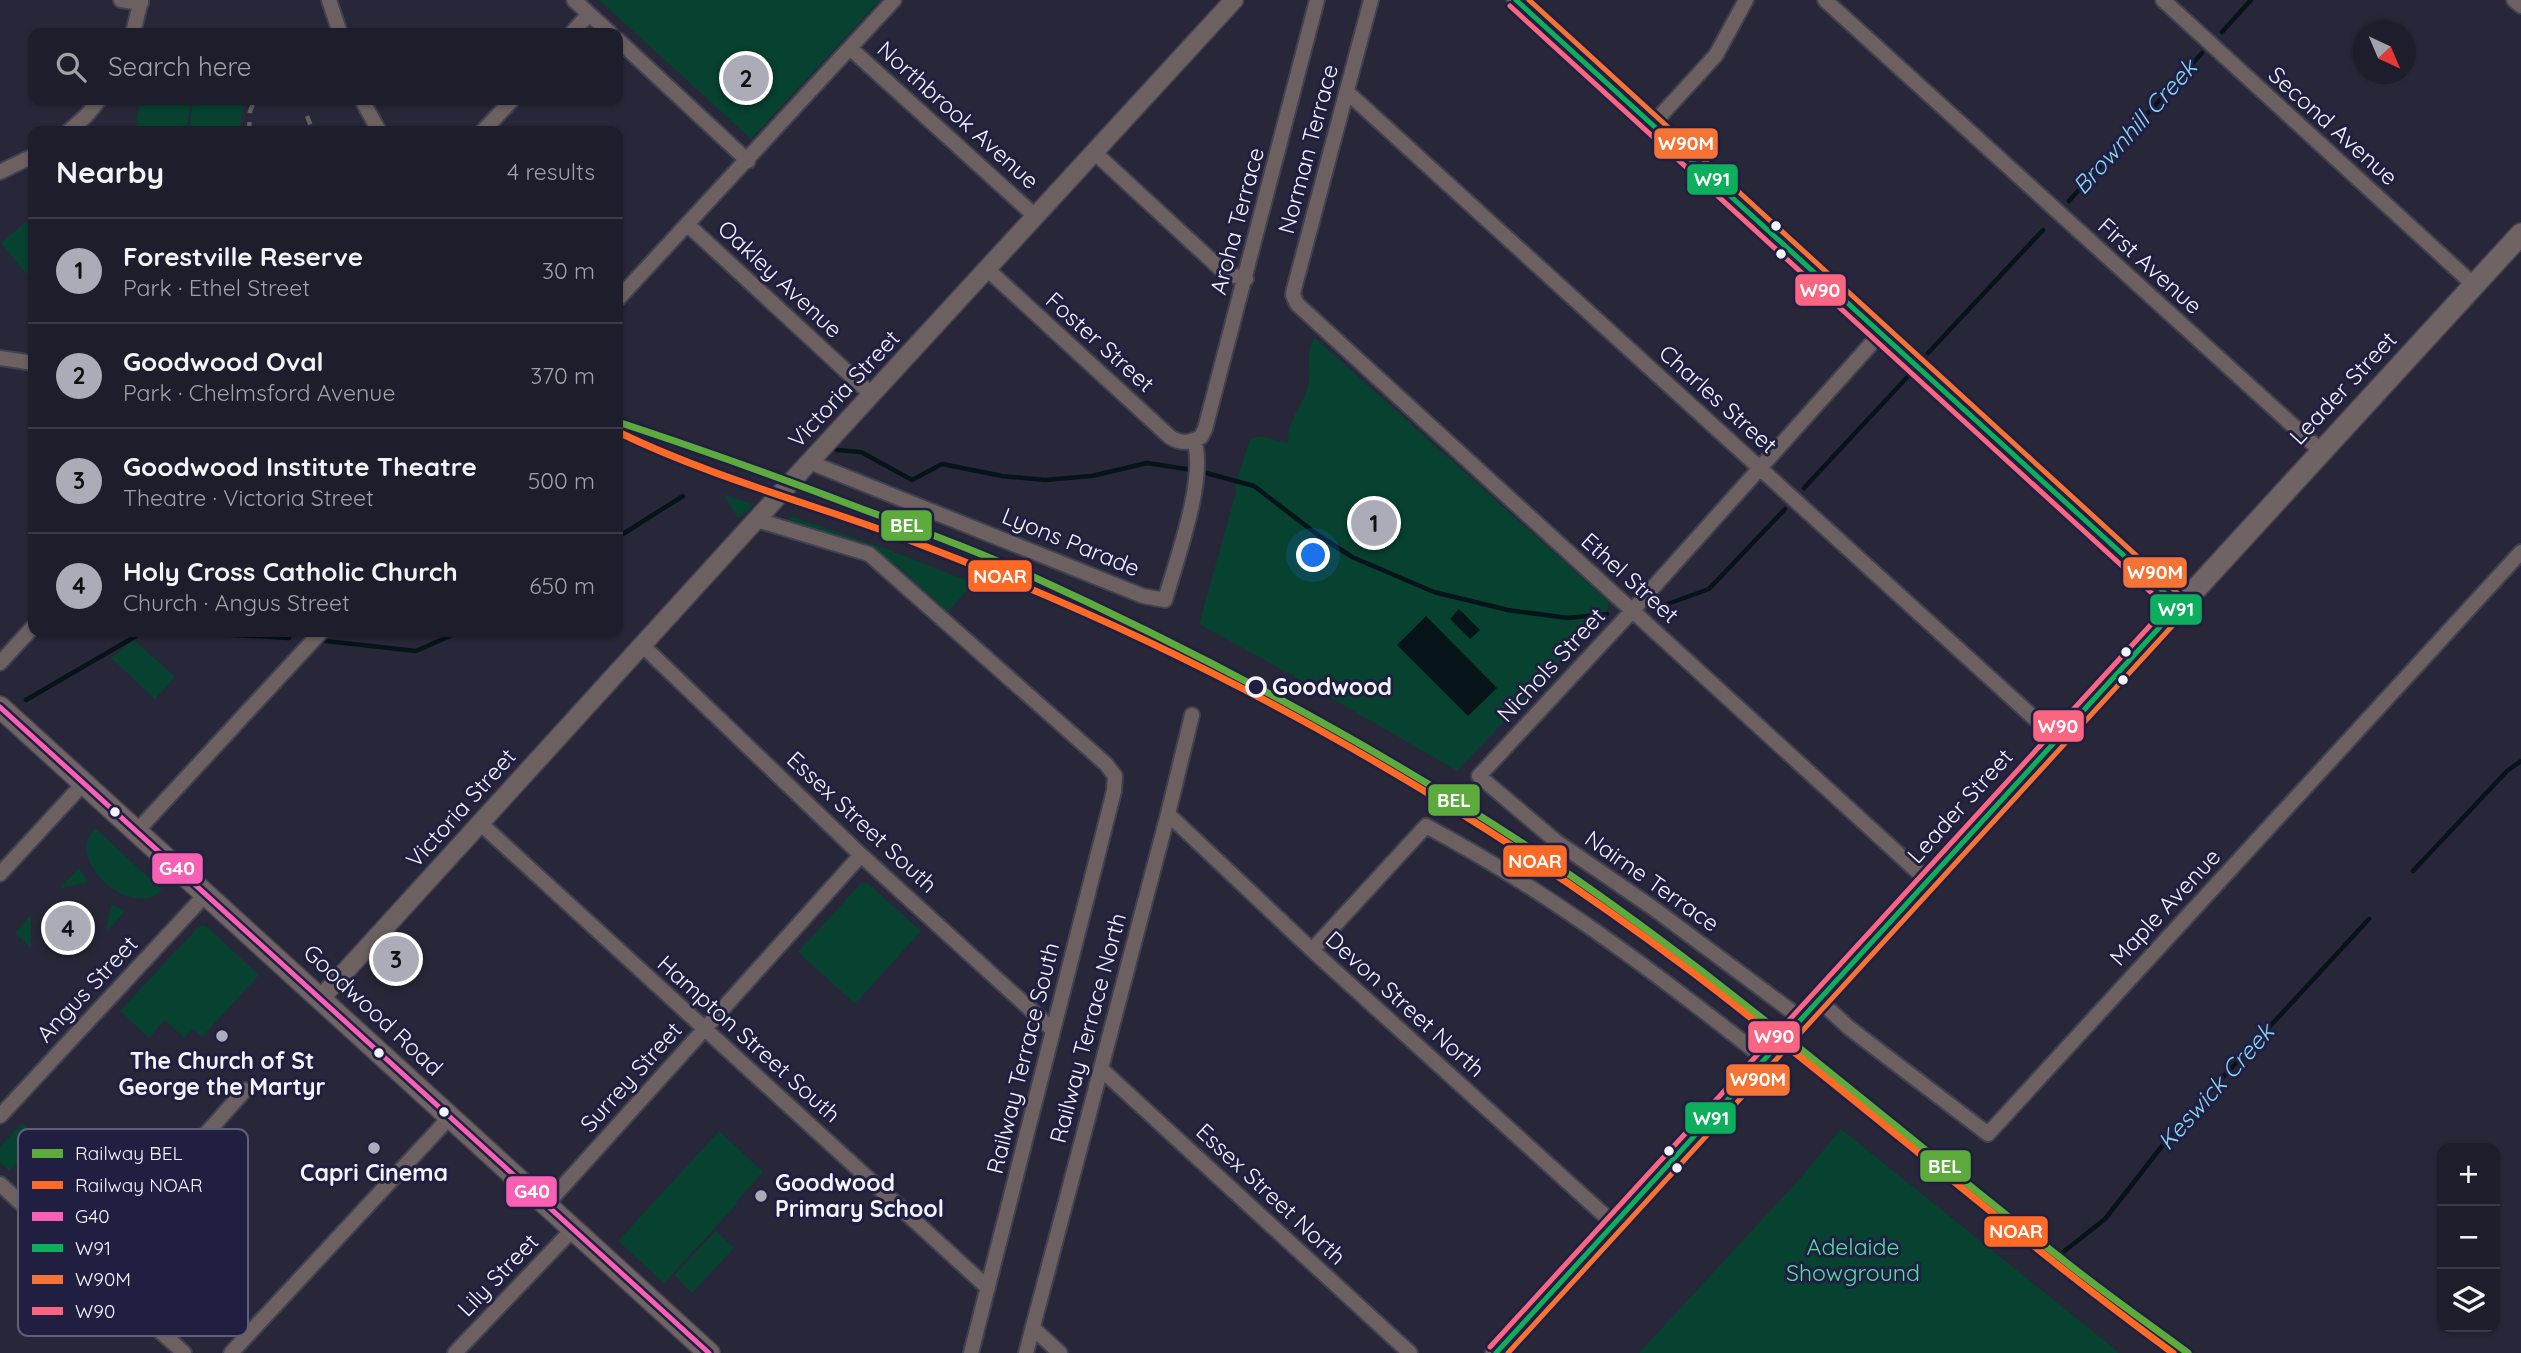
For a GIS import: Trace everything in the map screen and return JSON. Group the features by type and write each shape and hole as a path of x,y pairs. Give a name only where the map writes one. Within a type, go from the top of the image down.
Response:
{"main road":[{"name":"Leader Street","path":"1496,1353 2521,234"},
{"name":"Goodwood Road","path":"0,707 547,1205 698,1349"}],"street":[{"path":"121,0 141,1 134,28"},
{"path":"329,0 338,28"},
{"path":"574,0 604,28"},
{"path":"623,294 894,0"},
{"name":"Victoria Street","path":"321,998 1234,0"},
{"name":"Aroha Terrace","path":"1193,446 1205,429 1317,0"},
{"name":"Norman Terrace","path":"1301,309 1294,300 1294,289 1371,0"},
{"path":"1516,0 2179,606"},
{"path":"1652,125 1716,55 1746,0"},
{"name":"First Avenue","path":"1825,0 2321,451"},
{"name":"Second Avenue","path":"2162,0 2474,285"},
{"path":"2514,0 2521,6"},
{"path":"576,28 589,14"},
{"path":"623,45 748,160"},
{"name":"Northbrook Avenue","path":"850,48 1035,216"},
{"name":"Charles Street","path":"1347,92 2057,739"},
{"path":"75,126 95,105"},
{"path":"365,105 376,126"},
{"path":"488,126 507,105"},
{"path":"1094,152 1225,272 1246,279"},
{"path":"0,172 28,158"},
{"name":"Oakley Avenue","path":"688,225 872,394"},
{"name":"Foster Street","path":"986,269 1170,437 1193,446"},
{"name":"Ethel Street","path":"1301,309 1928,880"},
{"name":"Nichols Street","path":"1479,776 1633,611 1880,334"},
{"path":"0,358 28,362"},
{"name":"Lyons Parade","path":"809,462 1143,596 1165,600 1197,484 1193,446"},
{"name":"Railway Terrace South","path":"757,520 869,554 1114,774 1115,791 971,1353"},
{"name":"Maple Avenue","path":"1819,1000 1848,1027 1988,1134 2521,552"},
{"path":"0,663 28,632"},
{"path":"137,831 316,637"},
{"name":"Essex Street South","path":"642,645 861,855 1053,1030"},
{"name":"Railway Terrace North","path":"1026,1353 1192,715"},
{"name":"Nairne Terrace","path":"1479,776 1557,842 1653,908 1802,1019"},
{"path":"0,874 83,784"},
{"name":"Devon Street North","path":"1168,814 1312,950 1614,1224"},
{"name":"Hampton Street South","path":"480,823 988,1287"},
{"path":"1312,950 1426,826 1481,855 1563,908 1765,1059"},
{"name":"Surrey Street","path":"547,1205 861,855"},
{"name":"Angus Street","path":"0,1116 207,894"},
{"name":"Essex Street North","path":"1101,1069 1410,1353"},
{"path":"210,1129 245,1090"},
{"path":"248,1336 450,1117"},
{"path":"0,1184 18,1201"},
{"name":"Lily Street","path":"455,1353 573,1229"},
{"path":"1033,1328 1060,1353"},
{"path":"165,1336 184,1353"},
{"path":"232,1353 248,1336"}],"green space":[{"path":"599,0 880,0 751,139"},
{"path":"139,105 190,105 187,126 136,126"},
{"path":"192,105 243,105 240,126 190,126"},
{"path":"28,220 28,276 1,243"},
{"path":"1315,338 1609,602 1607,614 1457,771 1199,624 1236,492 1234,488 1250,439 1259,436 1288,443 1292,420 1308,386 1309,355"},
{"path":"723,494 754,505 738,518"},
{"path":"790,516 879,546 971,582 969,588 948,612 875,549 787,520"},
{"path":"134,640 175,677 155,699 111,658"},
{"path":"95,828 162,890 151,897 138,899 112,888 101,878 92,867 87,854 88,840"},
{"path":"79,868 88,882 59,889"},
{"path":"861,883 867,883 921,931 855,1004 798,952"},
{"path":"111,904 125,911 106,932"},
{"path":"31,915 31,948 15,933"},
{"path":"199,926 206,926 259,975 202,1037 193,1029 184,1038 165,1020 149,1038 120,1011"},
{"path":"22,1123 29,1129 18,1129 18,1162 9,1171 0,1162 0,1147"},
{"name":"Adelaide Showground","path":"1841,1129 2119,1353 1639,1353 1803,1175"},
{"path":"719,1131 763,1172 664,1283 618,1241"},
{"path":"716,1231 734,1248 692,1293 674,1275"}],"shaded area":[{"path":"1459,609 1480,630 1470,639 1450,619"},
{"path":"1426,616 1497,688 1468,716 1397,645"}],"waterway":[{"name":"Brownhill Creek","path":"2222,32 2251,0"},
{"name":"Brownhill Creek","path":"2069,201 2202,53"},
{"name":"Brownhill Creek","path":"1928,353 2043,230"},
{"name":"Brownhill Creek","path":"1804,488 1912,372"},
{"name":"Brownhill Creek","path":"837,450 861,452 912,480 942,464 1002,476 1045,480 1092,476 1147,463 1199,471 1254,486 1318,535 1352,557 1434,592 1508,610 1568,618 1607,614"},
{"name":"Brownhill Creek","path":"623,534 683,496"},
{"name":"Brownhill Creek","path":"1659,607 1709,589 1785,509"},
{"name":"Brownhill Creek","path":"26,700 134,637"},
{"name":"Brownhill Creek","path":"270,637 289,638"},
{"name":"Brownhill Creek","path":"317,640 416,651 448,637"},
{"name":"Keswick Creek","path":"2413,871 2507,771 2521,761"},
{"name":"Keswick Creek","path":"2062,1253 2105,1219 2177,1127 2369,919"}],"railway":[{"path":"249,126 253,105"},
{"path":"307,116 311,126"}],"rail line":[{"name":"BEL","path":"623,424 801,486 1025,573 1228,672 1424,782 1551,862 1617,908 1747,1006 2077,1271 2188,1353"},
{"name":"NOAR","path":"623,434 722,475 901,537 1060,602 1164,649 1266,701 1413,784 1555,874 1692,972 2051,1260 2173,1353"}],"transit line":[{"name":"W91","path":"1496,1353 2179,606 1516,0"},
{"name":"W90M","path":"1508,1353 2188,606 2185,600 1529,0"},
{"name":"W90","path":"1490,1347 2167,607 1510,6"},
{"name":"G40","path":"0,707 709,1353"}],"place":[{"name":"Goodwood Oval","path":"746,78"},
{"name":"Forestville Reserve","path":"1374,523"},
{"name":"Goodwood","path":"1256,687"},
{"name":"Holy Cross Catholic Church","path":"68,928"},
{"name":"Goodwood Institute Theatre","path":"396,959"},
{"name":"The Church of St George the Martyr","path":"222,1036"},
{"name":"Capri Cinema","path":"374,1148"},
{"name":"Goodwood Primary School","path":"761,1196"}]}
